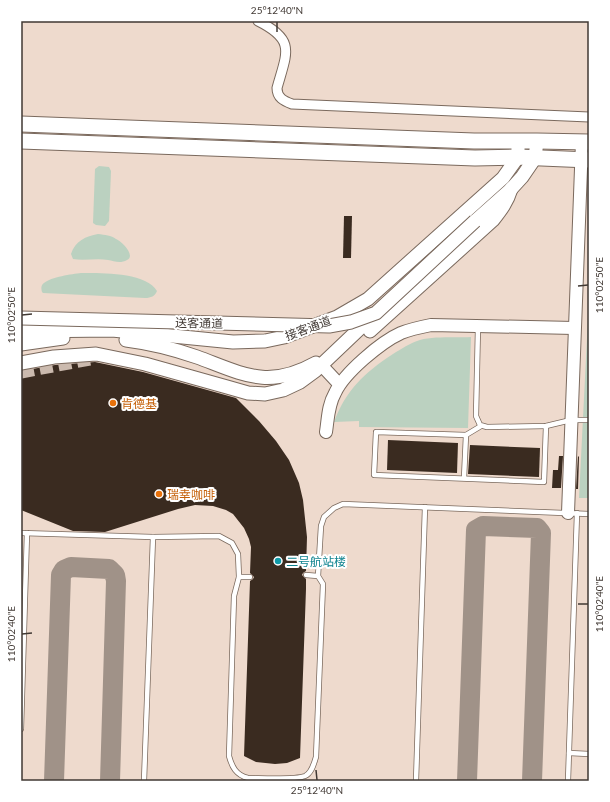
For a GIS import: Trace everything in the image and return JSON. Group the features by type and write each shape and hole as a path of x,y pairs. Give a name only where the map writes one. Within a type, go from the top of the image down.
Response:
{"highway":[{"path":"21,124 474,141 586,142"},
{"path":"21,141 475,158 518,157 585,160"}],"main road":[{"path":"518,141 518,157"},
{"path":"228,392 258,398 279,395 291,390 340,358 493,220 504,207 511,189 535,158 537,141"},
{"name":"接客通道","path":"21,331 112,330 233,342 274,340 293,334 337,317 368,299 503,178 518,157"},
{"name":"送客通道","path":"21,363 54,357 96,354 145,364 248,393 265,394 284,390 300,382 315,371 511,189"},
{"name":"送客通道","path":"21,318 330,326 351,322 376,313"},
{"name":"送客通道","path":"21,344 51,339 88,336 137,342 168,348 196,357 230,371 262,378 298,372 333,354"}],"street":[{"path":"258,21 272,28 284,40 286,57 277,92 280,98 292,104 589,117"},
{"path":"572,513 571,420 574,328 586,142"},
{"path":"326,432 331,402 339,384 354,368 380,347 394,337 409,330 431,325 574,328"},
{"path":"325,369 339,384"}],"lane":[{"path":"478,325 476,416 481,426"},
{"path":"546,426 544,482 374,474 376,432 466,435 481,426 546,426 571,420 589,420"},
{"path":"464,478 466,435"},
{"path":"21,730 24,533 153,538 219,536 232,543 238,554 240,577 234,596 229,756 231,766 236,772 248,778 297,778 307,775 313,768 316,757 323,584 318,576 324,517 334,508 343,504 589,514"},
{"path":"416,781 425,507"},
{"path":"568,781 572,513"},
{"path":"144,781 153,538"},
{"path":"306,575 318,576"},
{"path":"240,577 250,577"},
{"path":"569,753 589,754"}],"green space":[{"path":"99,166 109,167 111,171 109,221 105,226 96,225 93,223 95,169"},
{"path":"98,234 108,235 119,240 129,252 129,258 119,262 104,259 73,259 71,254 78,242 89,236"},
{"path":"81,273 111,274 133,277 143,280 157,291 149,298 42,292 41,288 43,284 51,279"},
{"path":"589,298 589,498 579,498"},
{"path":"471,337 468,428 359,427 359,421 334,422 344,401 357,383 373,368 399,350 420,340"}],"building":[{"path":"344,216 352,216 351,258 343,258"},
{"name":"二号航站楼","path":"95,362 143,372 236,398 259,421 276,441 289,460 299,483 303,500 307,537 306,571 302,575 306,579 306,589 300,758 287,763 275,764 256,762 244,756 250,581 254,577 250,573 251,547 249,539 244,528 233,514 213,506 195,505 105,532 73,531 21,510 21,371 55,365"},
{"path":"388,440 458,443 457,473 387,470"},
{"path":"470,445 540,448 539,477 468,474"},
{"path":"559,456 563,456 561,488 552,488 553,470 558,470"},
{"path":"578,456 578,489 576,489"}],"taxiway":[{"path":"467,781 476,530 483,526 537,528 541,533 532,781"},
{"path":"54,781 61,575 64,570 71,567 109,569 115,575 110,781"}],"tunnel":[{"path":"21,372 90,359"}],"place":[{"name":"肯德基","path":"113,403"},
{"name":"瑞幸咖啡","path":"159,494"},
{"name":"二号航站楼","path":"278,561"}]}
